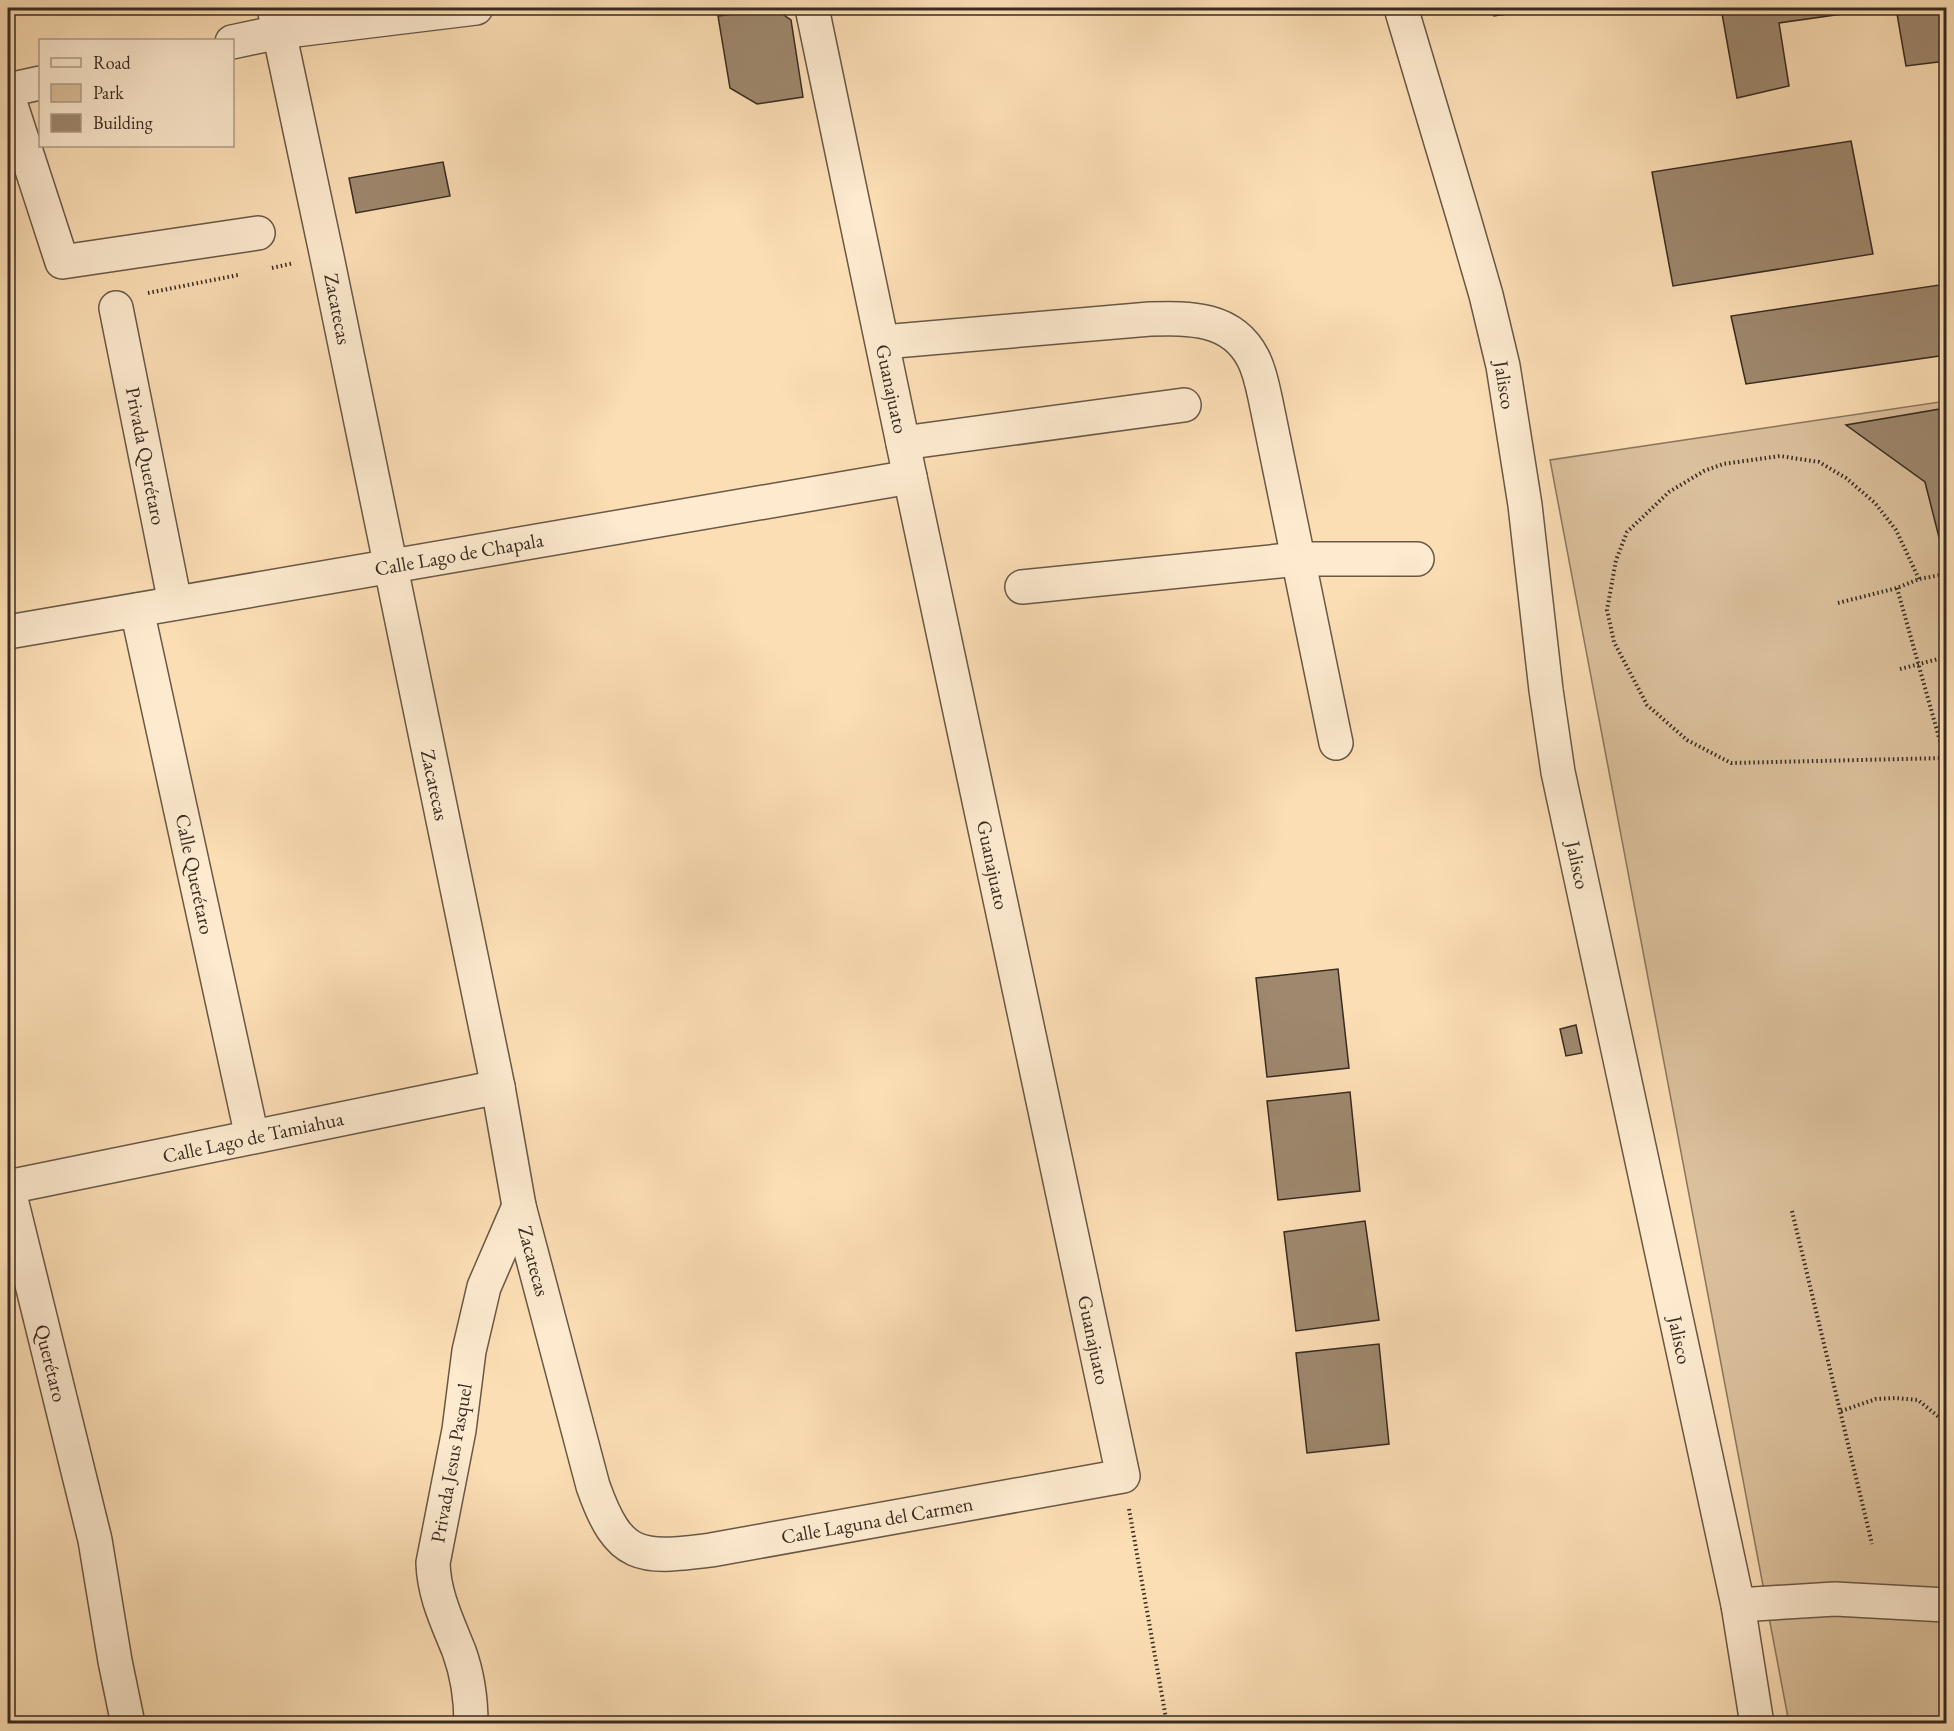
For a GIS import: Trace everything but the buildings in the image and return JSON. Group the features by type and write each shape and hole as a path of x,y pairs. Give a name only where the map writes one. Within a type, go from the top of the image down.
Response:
{"street":[{"path":"234,41 276,20 476,8"},
{"name":"Guanajuato","path":"812,8 1123,1476"},
{"name":"Jalisco","path":"1401,8 1468,230 1503,366 1525,505 1546,690 1558,772 1738,1605 1757,1724"},
{"name":"Zacatecas","path":"276,20 498,1087 519,1206 593,1486 602,1511 615,1534 631,1549"},
{"path":"8,90 39,83"},
{"path":"8,96 62,262 258,234"},
{"name":"Privada Querétaro","path":"116,308 175,603"},
{"path":"883,342 1150,319 1186,318 1219,325 1238,338 1252,357 1260,377 1336,743"},
{"path":"903,443 1184,405"},
{"name":"Calle Lago de Chapala","path":"8,632 910,477"},
{"path":"1022,587 1299,559 1417,559"},
{"name":"Calle Querétaro","path":"137,610 252,1137"},
{"name":"Calle Lago de Tamiahua","path":"8,1187 498,1087"},
{"name":"Querétaro","path":"8,1187 95,1540 128,1724"},
{"name":"Privada Jesus Pasquel","path":"471,1724 465,1674 460,1653 438,1599 433,1563 459,1430 469,1351 484,1287 519,1206"},
{"name":"Calle Laguna del Carmen","path":"631,1549 650,1554 711,1550 1123,1476"},
{"path":"1738,1605 1835,1599 1947,1605"}],"path":[{"path":"268,268 327,257"},
{"path":"116,308 127,297 245,273"},
{"path":"1897,588 1946,759 1731,763 1687,740 1647,705 1614,642 1607,610 1616,560 1628,532 1669,492 1704,471 1723,464 1780,456 1819,462 1846,478 1875,503 1896,530 1919,579"},
{"path":"1838,603 1897,588 1919,579 1947,574"},
{"path":"1900,669 1947,657"},
{"path":"1792,1211 1872,1544"},
{"path":"1841,1411 1876,1399 1918,1400 1947,1423"},
{"path":"1123,1476 1167,1724"}],"green space":[{"path":"1946,401 1946,1723 1789,1723 1550,460"}]}
